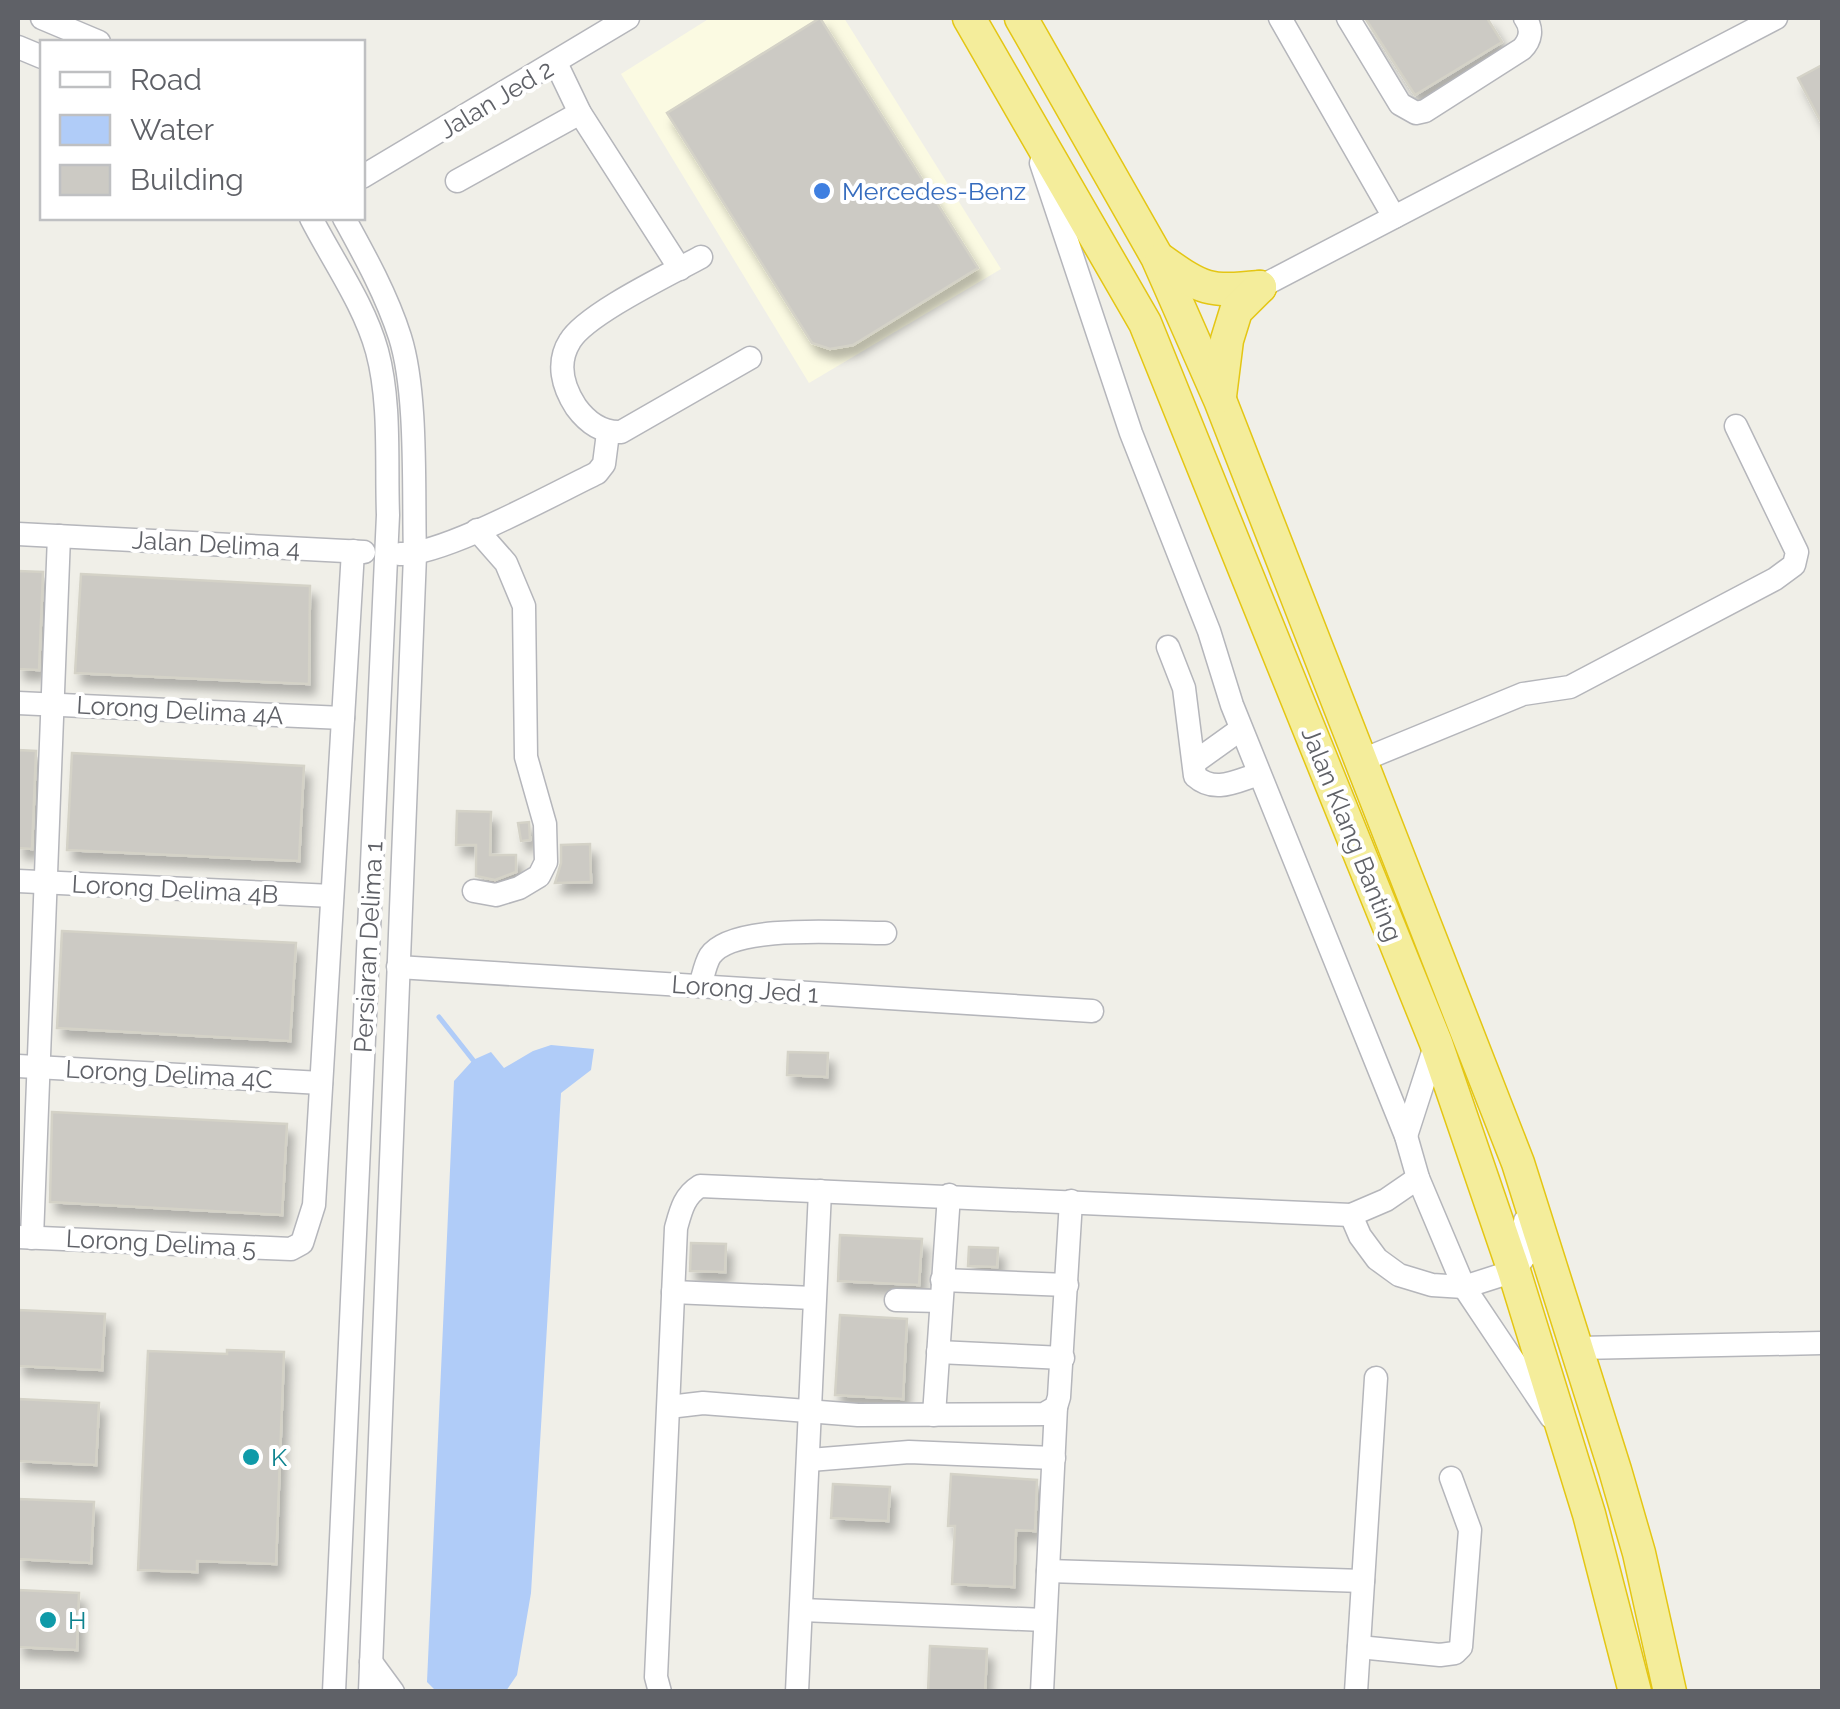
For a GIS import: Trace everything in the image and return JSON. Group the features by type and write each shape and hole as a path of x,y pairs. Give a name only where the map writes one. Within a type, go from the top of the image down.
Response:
{"highway":[{"name":"Jalan Klang Banting","path":"969,18 1145,323 1436,1043 1514,1271 1631,1676"},
{"name":"Jalan Klang Banting","path":"1022,18 1158,257 1220,400 1518,1162 1639,1553 1670,1692"},
{"path":"1158,257 1195,284 1224,290 1260,287"},
{"path":"1220,400 1226,340 1236,311 1260,287"},
{"path":"1145,323 1166,329 1176,342 1221,453 1304,614"},
{"path":"1613,1692 1631,1676"}],"street":[{"path":"42,18 93,40"},
{"path":"1280,18 1394,217"},
{"path":"1348,18 1400,104 1416,113 1425,112 1522,49 1530,34 1525,18"},
{"path":"1260,287 1776,18"},
{"name":"Jalan Jed 2","path":"365,176 556,63 618,20"},
{"path":"556,63 580,113 680,269"},
{"path":"1022,111 1131,433 1204,617 1241,728 1406,1136 1418,1178 1464,1287 1566,1441"},
{"path":"457,181 580,113"},
{"name":"Persiaran Delima 1","path":"312,220 377,351 385,399 386,553 331,1687"},
{"name":"Persiaran Delima 1","path":"345,220 383,294 401,341 410,393 415,555 370,1692"},
{"path":"701,257 584,324 568,343 562,367 563,384 578,410 608,433 634,428 750,358"},
{"path":"1100,334 1145,323"},
{"path":"1360,761 1523,694 1570,687 1775,580 1794,565 1797,552 1736,426"},
{"path":"415,555 597,473 604,464 608,433"},
{"path":"474,891 496,895 520,888 539,876 546,862 545,824 526,757 524,606 506,563 477,530"},
{"name":"Jalan Delima 4","path":"18,534 415,555"},
{"path":"25,1237 28,1066 46,883 59,536"},
{"path":"321,1083 353,552"},
{"path":"1168,646 1184,688 1195,776 1216,787 1259,774"},
{"name":"Lorong Delima 4A","path":"18,703 343,718"},
{"path":"1195,762 1241,728"},
{"name":"Lorong Delima 4B","path":"18,882 332,896"},
{"path":"700,986 710,956 730,938 885,933"},
{"name":"Lorong Jed 1","path":"398,967 1092,1011"},
{"path":"1406,1136 1436,1043"},
{"name":"Lorong Delima 4C","path":"28,1066 321,1083"},
{"name":"Lorong Delima 5","path":"25,1237 291,1249 302,1243 314,1206 321,1083"},
{"path":"1352,1214 1360,1236 1377,1259 1400,1275 1432,1285 1464,1287 1514,1271 1529,1250 1518,1162"},
{"path":"660,1692 656,1677 676,1228 690,1192 700,1186 1352,1214 1386,1200 1418,1178"},
{"path":"797,1692 820,1190"},
{"path":"934,1415 950,1195"},
{"path":"1042,1692 1071,1201"},
{"path":"896,1300 942,1291 1067,1285"},
{"path":"673,1292 813,1298"},
{"path":"352,1295 385,1299"},
{"path":"1578,1348 1822,1343"},
{"path":"938,1352 1063,1358"},
{"path":"1356,1692 1376,1378"},
{"path":"669,1407 704,1403 810,1412 934,1415 1044,1414 1056,1407"},
{"path":"810,1460 908,1452 1054,1458"},
{"path":"1359,1648 1440,1655 1456,1653 1461,1647 1470,1530 1451,1478"},
{"path":"1048,1571 1363,1581"},
{"path":"802,1610 1046,1620"},
{"path":"371,1662 393,1692"}],"shaded area":[{"name":"Mercedes-Benz","path":"710,18 844,18 1001,269 809,383 621,74"}],"water":[{"path":"551,1045 594,1049 591,1070 561,1093 531,1593 517,1675 506,1691 436,1691 427,1682 454,1081 473,1060 491,1052 504,1068"}],"building":[{"name":"Mercedes-Benz","path":"820,18 978,268 853,345 830,349 812,343 667,113"},
{"path":"1365,18 1487,18 1502,42 1415,95"},
{"path":"1822,65 1822,124 1798,78"},
{"path":"18,571 43,572 39,670 18,669"},
{"path":"81,574 310,586 309,684 75,673"},
{"path":"18,750 36,751 32,849 18,848"},
{"path":"72,753 304,766 299,861 67,850"},
{"path":"457,811 491,812 490,855 516,855 516,872 495,880 476,876 476,845 456,845"},
{"path":"529,822 530,840 521,841 518,823"},
{"path":"590,844 591,882 555,883 561,845"},
{"path":"62,931 296,943 290,1041 57,1028"},
{"path":"788,1052 828,1053 827,1077 787,1075"},
{"path":"52,1112 287,1124 282,1215 50,1202"},
{"path":"840,1235 922,1239 919,1285 838,1281"},
{"path":"691,1243 726,1244 725,1272 690,1271"},
{"path":"969,1247 998,1248 997,1267 968,1266"},
{"path":"18,1310 105,1314 102,1370 18,1366"},
{"path":"840,1315 907,1319 903,1399 835,1395"},
{"path":"227,1350 284,1352 276,1564 197,1561 197,1572 138,1570 148,1351 227,1354"},
{"path":"18,1399 99,1403 96,1465 18,1461"},
{"path":"951,1474 1037,1480 1035,1531 1016,1530 1014,1587 952,1584 955,1526 948,1526"},
{"path":"833,1484 890,1487 888,1521 831,1518"},
{"path":"18,1499 94,1502 91,1563 18,1559"},
{"name":"H","path":"18,1590 79,1593 77,1650 18,1647"},
{"path":"930,1646 987,1649 985,1692 928,1692"}],"waterway":[{"path":"439,1017 473,1060"}],"place":[{"name":"Mercedes-Benz","path":"822,191"},
{"name":"K","path":"251,1457"},
{"name":"H","path":"48,1620"}]}
